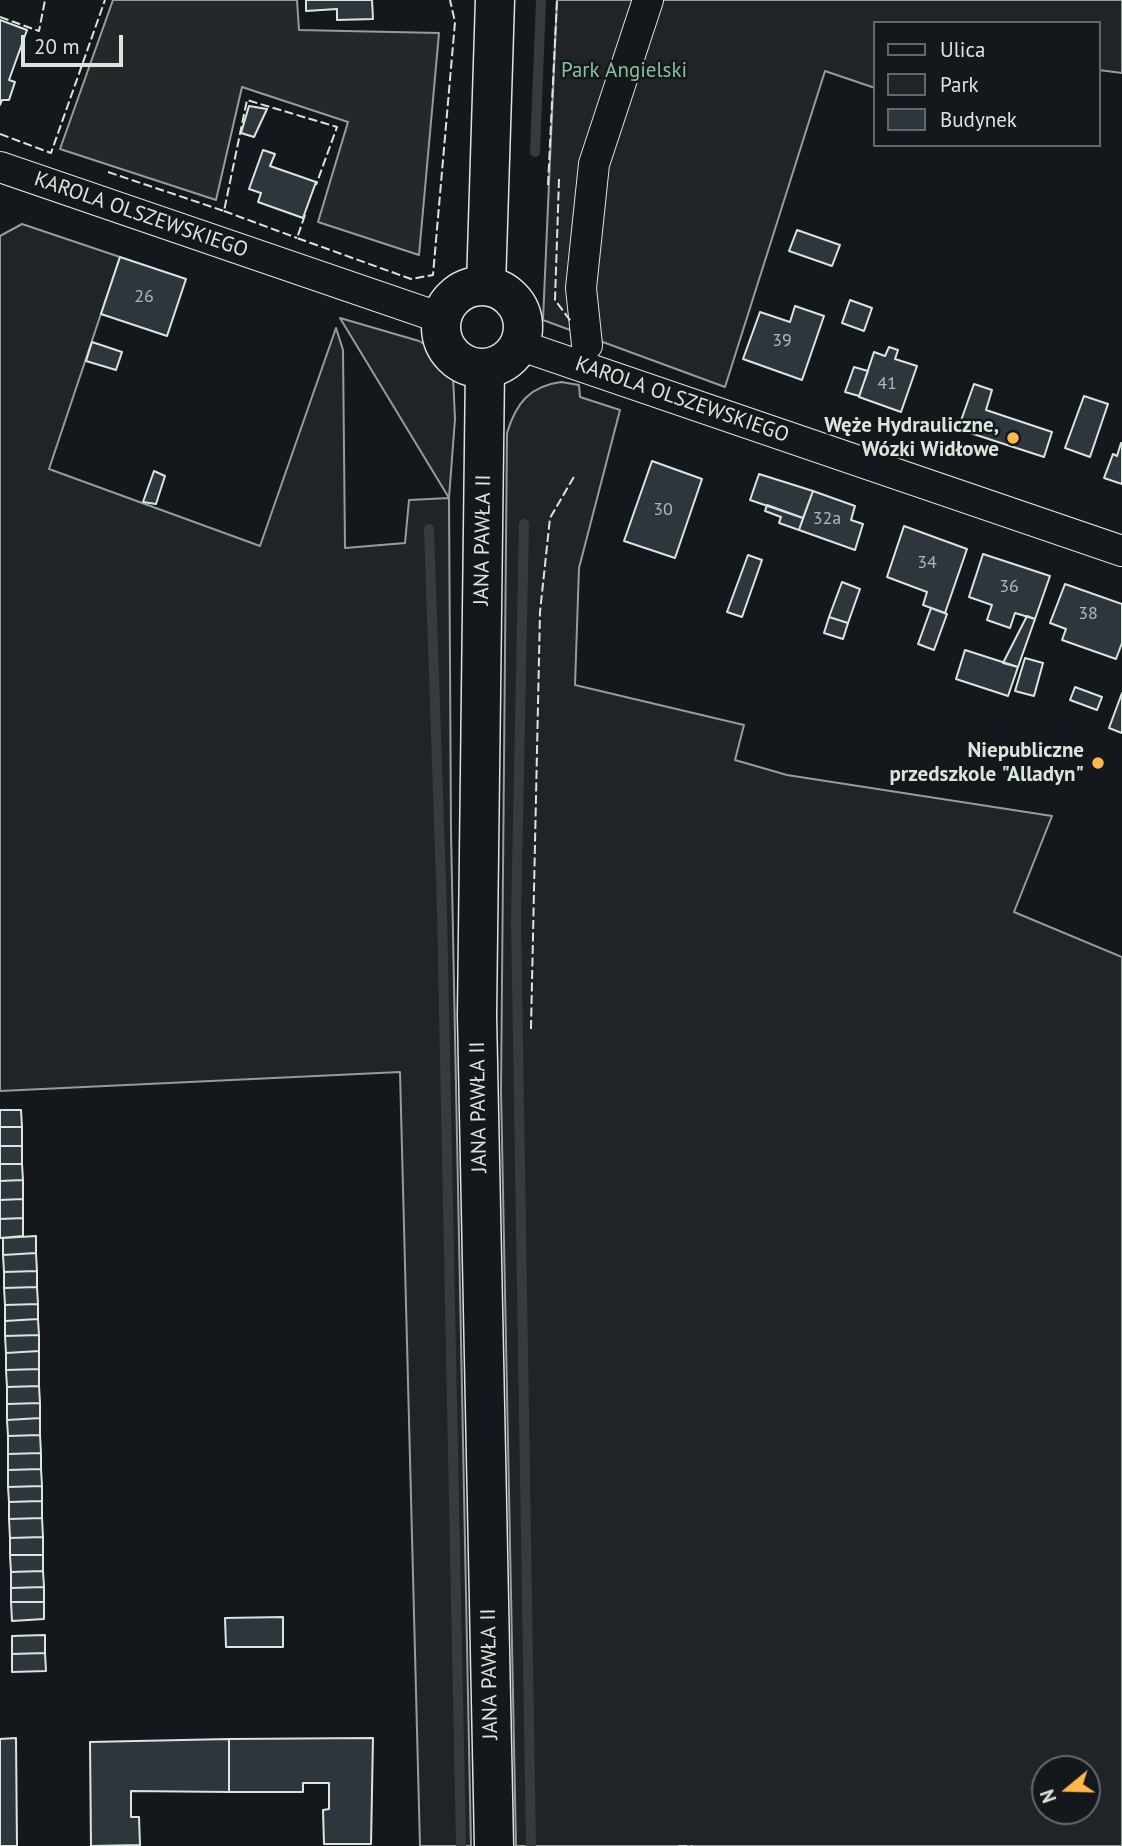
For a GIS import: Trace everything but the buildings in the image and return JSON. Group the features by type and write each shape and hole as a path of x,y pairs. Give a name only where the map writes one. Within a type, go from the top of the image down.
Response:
{"main road":[{"path":"486,286 495,0"},
{"path":"486,286 506,294 520,312 523,323 519,345 505,361 485,368 470,367 456,360 446,348 441,334 442,318 453,298 474,287 486,286"},
{"name":"JANA PAWŁA II","path":"485,368 477,1015 494,1846"}],"street":[{"path":"587,345 581,288 594,164 648,0"},
{"name":"KAROLA OLSZEWSKIEGO","path":"7,176 442,318"},
{"name":"KAROLA OLSZEWSKIEGO","path":"519,345 1122,551"}],"green space":[{"name":"Park Angielski","path":"557,0 1122,0 1122,73 1101,70 1101,21 874,21 874,88 825,71 725,387 543,320"},
{"path":"22,224 120,257 49,469 260,546 336,328 343,350 345,548 405,543 409,500 449,498 451,832 471,1846 420,1846 400,1072 0,1091 0,236"},
{"path":"340,318 419,341 438,352 453,375 455,419 449,498"},
{"path":"561,382 579,385 580,397 620,410 579,568 575,685 744,725 735,760 787,775 1052,816 1014,912 1122,957 1122,1846 516,1846 501,1090 507,433 520,405 541,387"}],"shaded area":[{"path":"113,0 297,0 299,30 439,33 419,255 318,222 348,122 242,87 216,200 60,149"}],"waterway":[{"path":"535,152 541,0"},
{"path":"524,524 516,919 531,1846"},
{"path":"429,529 442,911 461,1846"}],"fence":[{"path":"0,17 39,31 45,0"},
{"path":"0,134 51,153 105,0"},
{"path":"305,215 297,238 411,279 433,275 455,22 450,0"},
{"path":"548,185 557,0"},
{"path":"108,172 224,211 247,100 337,127 316,185"},
{"path":"559,179 555,300 572,323"},
{"path":"224,211 297,238"},
{"path":"531,1029 540,612 550,518 575,475"},
{"path":"678,1846 693,1846"}],"place":[{"name":"Węże Hydrauliczne, Wózki Widłowe","path":"1013,438"},
{"name":"Niepubliczne przedszkole \"Alladyn\"","path":"1098,763"}]}
